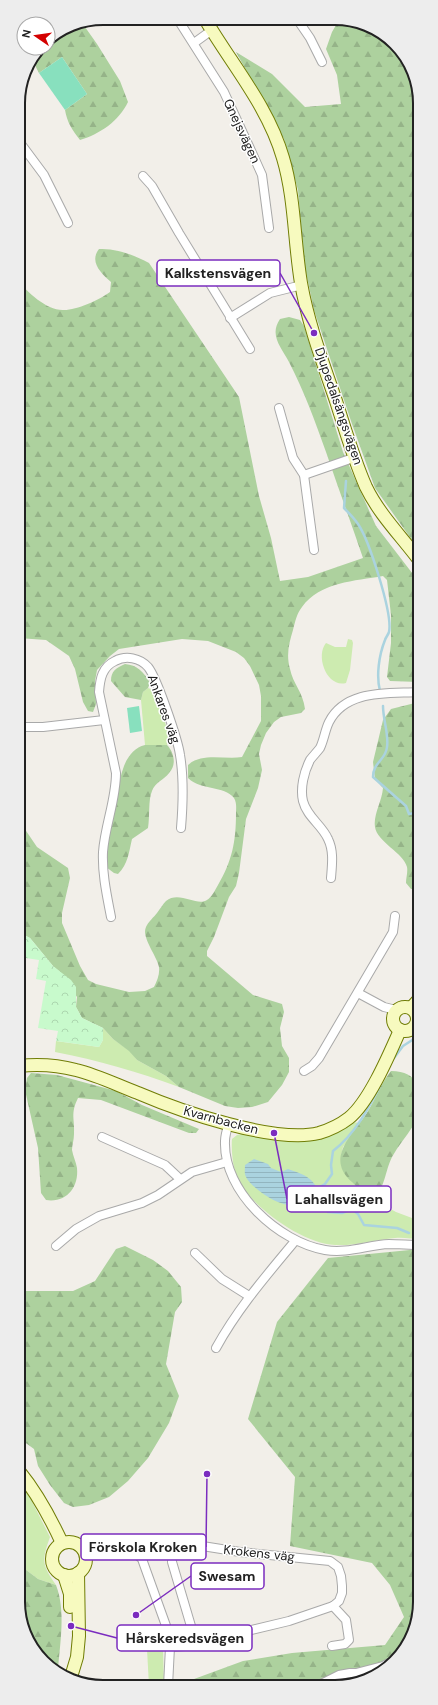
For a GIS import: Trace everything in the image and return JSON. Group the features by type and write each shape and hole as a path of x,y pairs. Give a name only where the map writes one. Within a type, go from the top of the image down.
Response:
{"street":[{"name":"Gnejsvägen","path":"180,25 194,43 233,109 262,175 269,228"},
{"name":"Djupedalsängsvägen","path":"209,25 266,114 280,150 290,186 296,254 314,333 366,486 381,512 413,552"},
{"path":"301,25 310,38 322,62"},
{"path":"194,43 212,30"},
{"path":"25,149 44,175 68,222"},
{"path":"143,176 152,186 250,349"},
{"path":"230,318 270,293 302,285"},
{"path":"279,408 293,458 304,475 304,488 314,550"},
{"path":"304,475 356,457"},
{"name":"Ankares väg","path":"111,917 103,874 103,852 116,785 116,773 99,692 100,680 104,670 109,664 122,658 131,658 142,662 155,680 180,754 183,794 181,828"},
{"path":"331,878 333,854 329,839 309,814 302,799 303,782 311,759 320,747 329,722 335,713 352,699 376,694 413,692"},
{"path":"25,727 43,727 104,720"},
{"path":"304,1071 312,1066 319,1058 393,932 394,916"},
{"path":"358,992 384,1006 396,1010"},
{"path":"413,1010 411,1008 403,1007 396,1010 393,1015 395,1026 400,1030 410,1029 413,1027"},
{"name":"Kvarnbacken","path":"25,1066 46,1065 76,1070 174,1107 229,1123 274,1133 299,1135 318,1133 333,1128 349,1118 366,1100 400,1030"},
{"path":"229,1123 225,1140 227,1162 243,1196 259,1214 295,1241 325,1250 335,1251 389,1244 413,1245"},
{"path":"102,1137 165,1165 180,1179"},
{"path":"56,1246 76,1229 99,1216 142,1203 192,1172 227,1162"},
{"path":"216,1348 230,1323 249,1296 295,1241"},
{"path":"195,1253 222,1279 249,1296"},
{"path":"25,1478 35,1491 51,1519 62,1543"},
{"path":"68,1542 81,1547 85,1555 85,1565 78,1573 72,1576 64,1575 57,1571 52,1560 54,1552 62,1543 68,1542"},
{"name":"Krokens väg","path":"138,1555 151,1546 159,1543 171,1542 240,1552 330,1561 338,1567 342,1586 342,1593 339,1601 333,1606"},
{"path":"85,1555 127,1550 138,1555 145,1565 169,1634 168,1680"},
{"path":"172,1562 196,1643"},
{"path":"71,1673 76,1656 79,1636 78,1573"},
{"path":"64,1575 70,1594 70,1673"},
{"path":"170,1647 185,1646 289,1621 333,1606 346,1620 349,1640 345,1644 332,1646"},
{"path":"329,1680 350,1672 356,1674 379,1667"}],"green space":[{"path":"336,25 351,26 379,38 397,55 405,68 412,87 413,542 375,488 314,310 304,263 298,190 284,139 236,52 272,74 305,107 341,104 337,75 326,49"},
{"path":"85,27 120,81 128,102 120,115 108,126 95,134 80,140 70,126 65,110 87,94 62,57 39,73 35,64 40,56 56,56 56,40 68,33"},
{"path":"62,57 87,94 65,110 39,73"},
{"path":"99,249 112,250 137,257 149,263 239,397 259,496 271,538 280,581 308,577 363,558 309,406 289,362 277,341 276,330 280,319 289,317 300,320 304,326 343,452 376,526 413,574 413,682 390,681 387,677 391,643 391,615 387,580 383,576 350,581 318,592 302,607 295,621 289,644 288,659 291,674 304,703 305,709 301,713 281,717 274,722 266,733 261,745 259,754 262,770 258,788 246,819 236,886 229,897 214,937 207,951 207,956 253,995 282,1004 284,1012 280,1028 282,1046 289,1058 289,1072 282,1085 268,1102 252,1107 238,1108 225,1106 179,1087 166,1076 137,1060 103,1028 82,1018 76,1007 77,997 60,972 53,966 30,938 25,936 25,829 37,847 68,868 70,878 62,913 62,923 80,966 88,980 96,984 129,992 145,991 154,987 159,975 159,967 147,941 145,931 147,925 165,902 171,898 176,897 198,902 203,902 209,899 227,868 234,842 236,802 234,798 224,791 199,785 193,782 188,778 188,765 200,759 214,757 242,757 261,721 261,696 259,685 250,666 244,658 236,652 208,641 182,639 119,649 97,670 95,681 96,704 93,712 88,711 83,702 75,669 69,656 46,640 25,638 25,288 44,304 58,309 69,310 88,304 110,292 111,282 100,271 96,263 96,254"},
{"path":"348,639 352,640 353,643 350,670 346,683 339,683 333,681 325,670 322,663 323,649 326,643 335,647 346,647"},
{"path":"125,664 140,670 150,683 148,688 143,692 141,700 125,697 111,681 115,670"},
{"path":"148,688 153,690 171,739 167,745 145,745 141,700 143,692"},
{"path":"413,704 413,889 406,883 407,867 405,862 380,838 375,827 375,818 383,788 375,779 373,762 383,720 391,709"},
{"path":"139,706 142,731 130,733 127,708"},
{"path":"167,745 173,755 174,762 167,775 153,788 150,799 148,828 132,839 126,862 118,874 106,867 106,858 108,840 120,781 124,766 130,755 141,746"},
{"path":"25,936 30,938 53,966 71,980 76,987 76,1007 82,1018 103,1028 103,1040 99,1047 56,1041 58,1031 38,1028 46,981 36,979 39,960 25,958"},
{"path":"103,1028 113,1039 130,1051 137,1060 166,1076 179,1087 118,1067 55,1052 56,1041 99,1047 103,1040"},
{"path":"391,1071 408,1074 413,1079 413,1126 392,1157 380,1190 373,1199 362,1192 344,1173 341,1164 341,1155 349,1137 368,1111 384,1080"},
{"path":"31,1073 57,1075 116,1091 142,1105 199,1129 196,1133 189,1133 101,1100 78,1098 73,1112 74,1136 72,1150 77,1168 76,1182 70,1193 60,1199 46,1200 41,1193 38,1148 25,1090 27,1078"},
{"path":"351,1122 361,1123 343,1147 341,1156 342,1168 363,1194 396,1212 413,1218 413,1239 398,1238 342,1245 322,1243 294,1231 267,1213 245,1191 236,1176 232,1139 237,1135 246,1133 262,1137 303,1141 324,1137"},
{"path":"125,1246 153,1260 168,1271 181,1287 182,1302 175,1312 166,1364 179,1396 169,1423 148,1458 128,1481 109,1497 89,1505 73,1507 64,1503 50,1485 38,1466 34,1449 25,1442 25,1291 73,1291 95,1281 116,1249"},
{"path":"413,1250 412,1618 400,1646 387,1661 370,1672 355,1677 335,1680 191,1680 243,1661 292,1653 385,1645 404,1617 390,1585 372,1563 290,1546 295,1477 248,1419 277,1322 328,1258"},
{"path":"25,1488 50,1537 45,1551 44,1562 45,1567 56,1585 38,1579 25,1569"},
{"path":"25,1569 38,1579 56,1585 61,1605 61,1638 58,1666 41,1650 31,1632 26,1613"},
{"path":"153,1646 163,1648 164,1680 149,1680 147,1649"}],"water":[{"path":"254,1159 268,1164 271,1168 281,1172 288,1169 307,1177 317,1189 322,1203 294,1206 279,1203 268,1197 252,1185 245,1176 245,1165"}],"waterway":[{"path":"346,481 344,508 363,532 374,560 387,610 389,632 383,646 378,672 380,691"},
{"path":"383,706 387,747 384,755 375,768 373,777 406,806 409,814 413,813"},
{"path":"394,1058 403,1046 413,1040"},
{"path":"318,1188 325,1184 332,1174 331,1165 333,1151 355,1129 381,1084"},
{"path":"322,1203 328,1212 342,1213 352,1209 358,1214 364,1225 397,1228 409,1233"}],"place":[{"name":"Kalkstensvägen","path":"314,333"},
{"name":"Lahallsvägen","path":"274,1133"},
{"name":"Förskola Kroken","path":"207,1474"},
{"name":"Swesam","path":"136,1615"},
{"name":"Hårskeredsvägen","path":"71,1626"}]}
